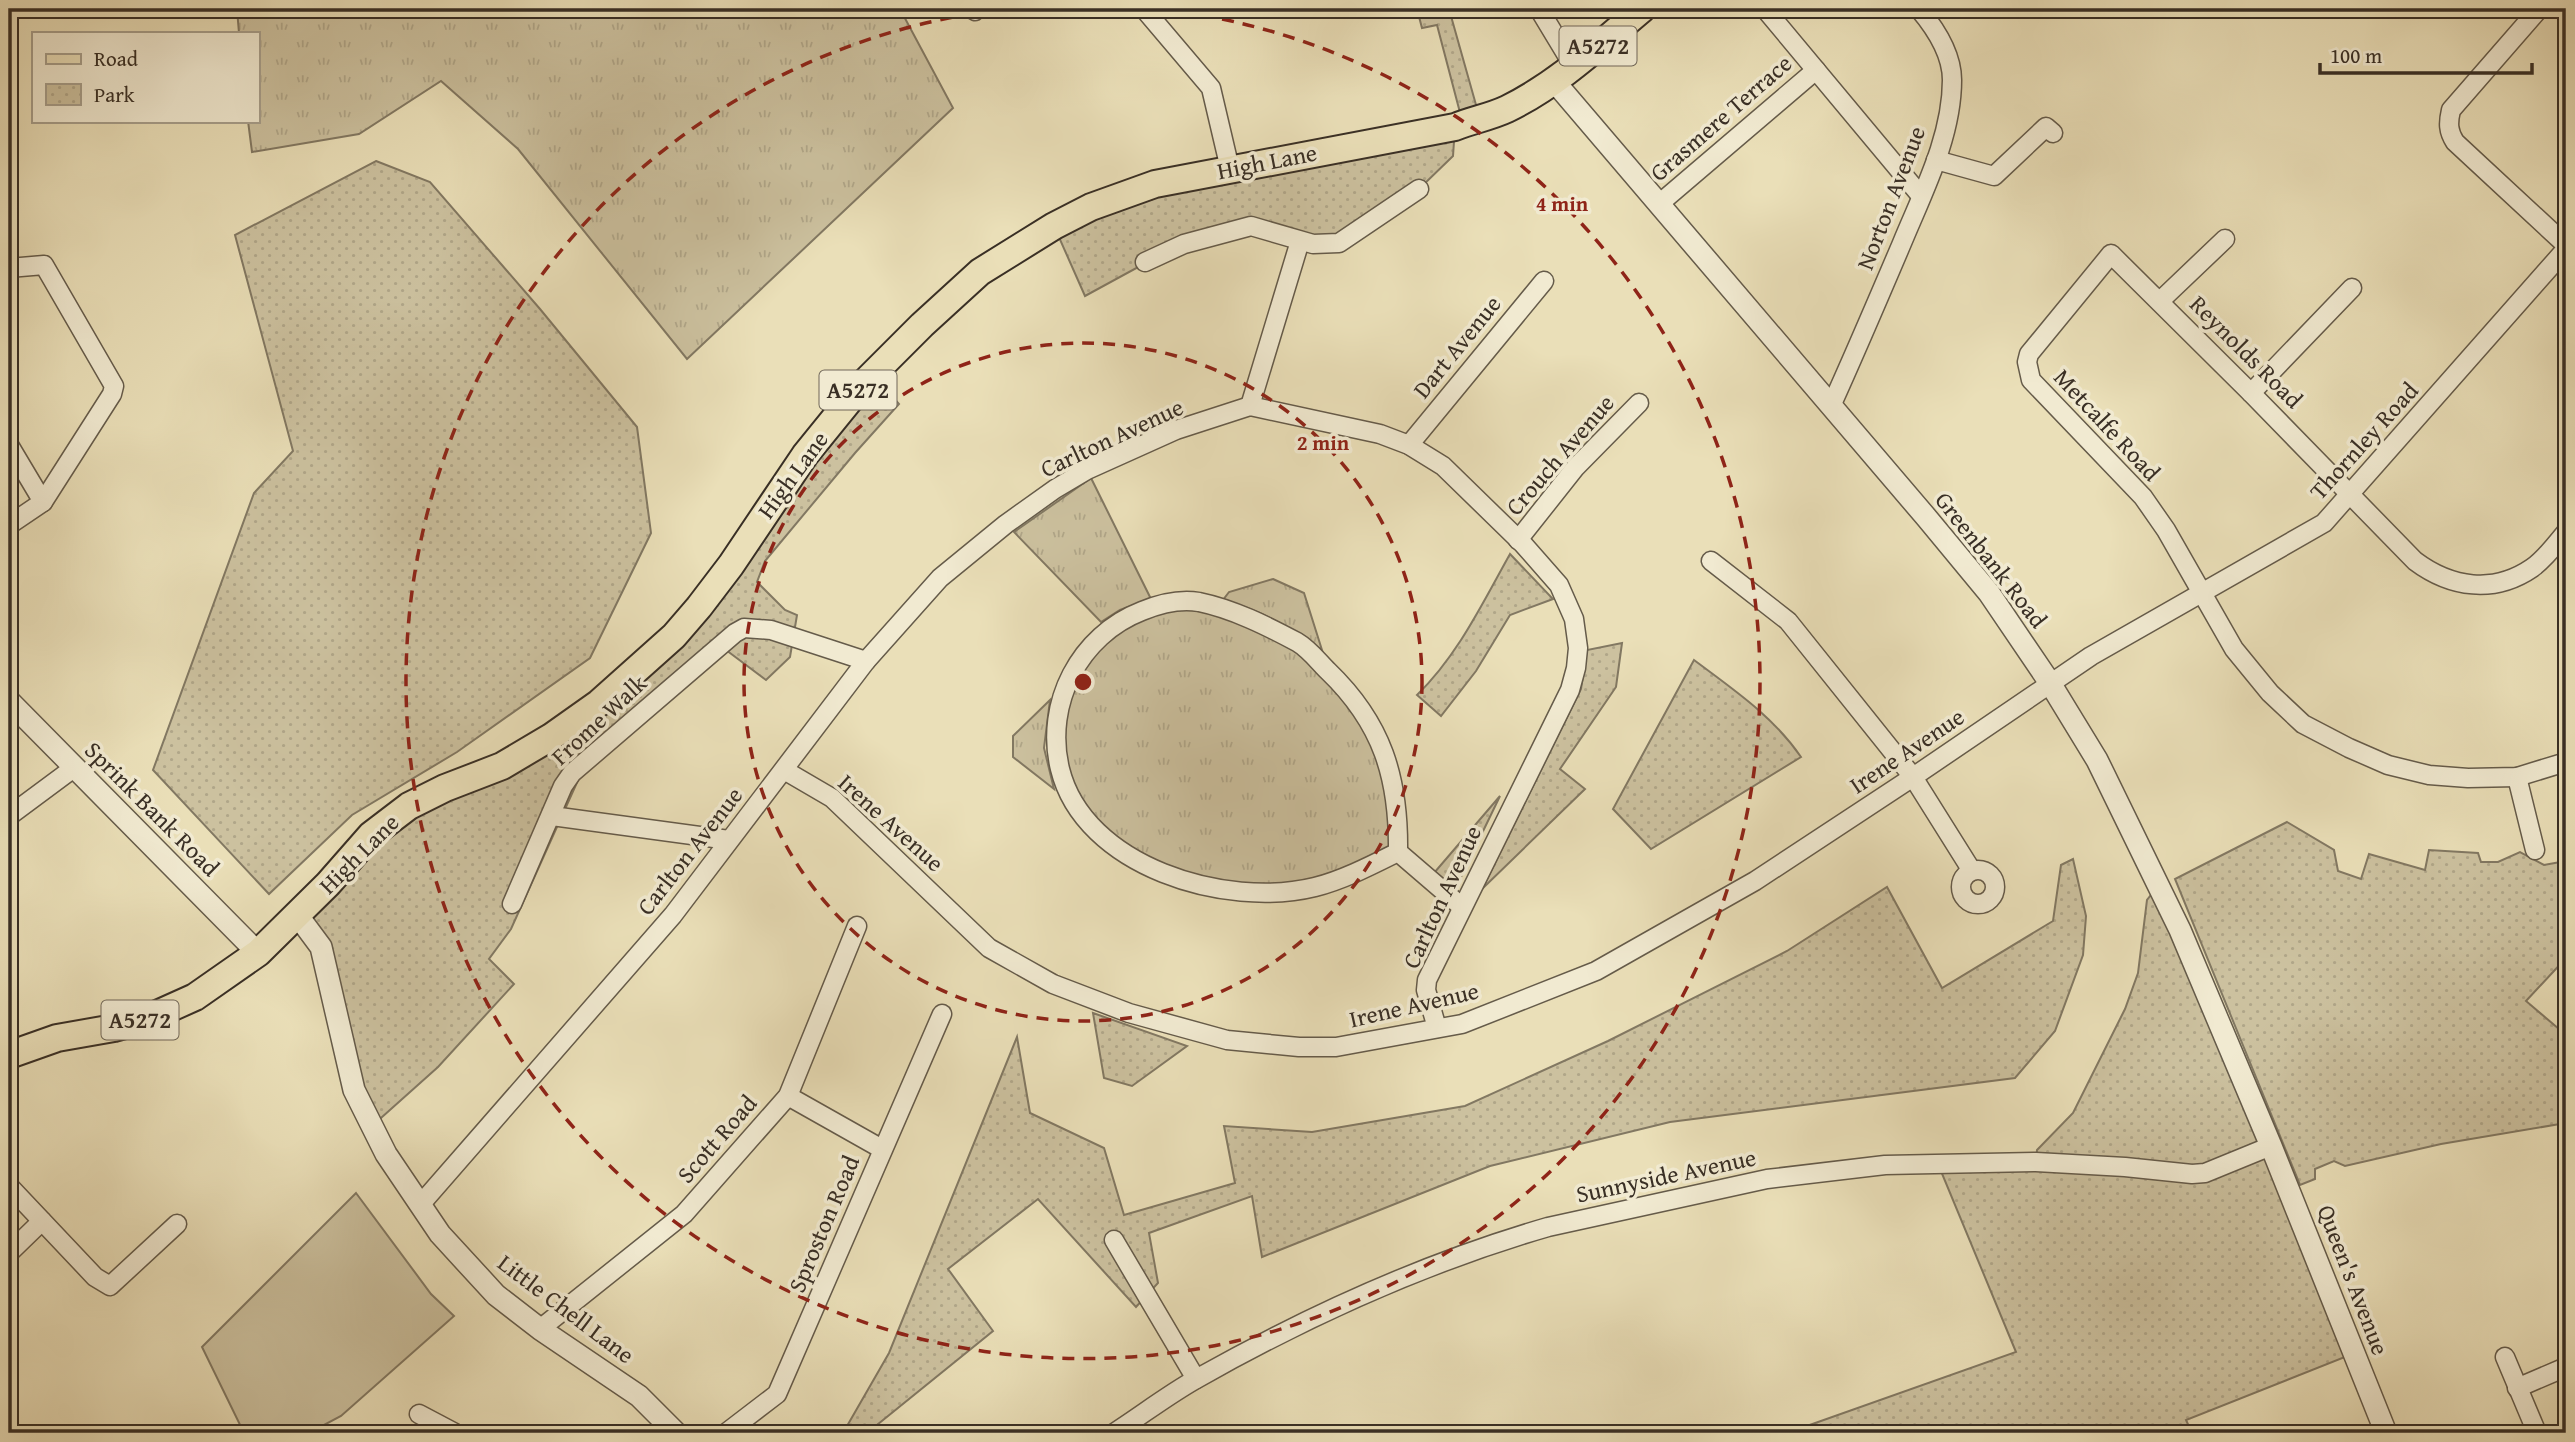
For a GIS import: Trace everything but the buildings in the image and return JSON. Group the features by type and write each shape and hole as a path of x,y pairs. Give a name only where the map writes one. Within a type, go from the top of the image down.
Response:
{"main road":[{"name":"High Lane","path":"9,1055 57,1038 114,1028 170,1010 195,997 258,953 298,916 371,835 409,806 445,788 502,766 551,737 599,703 654,654 699,607 731,565 805,455 861,386 980,272 1054,226 1091,207 1155,184 1455,127 1507,109 1564,74 1642,9"}],"street":[{"path":"1144,9 1211,88 1230,169"},
{"path":"1539,9 1564,74"},
{"path":"1765,9 1922,196"},
{"name":"Norton Avenue","path":"1832,404 1922,196 1946,127 1952,79 1945,50 1919,9"},
{"path":"2539,9 2451,110 2449,134 2566,247"},
{"name":"Grasmere Terrace","path":"1659,204 1816,70"},
{"name":"Greenbank Road","path":"1564,74 1659,204 1832,404 1989,593 2050,683 2097,760 2144,853 2180,930 2272,1146"},
{"path":"1936,160 1994,177 2046,127 2053,133"},
{"path":"1145,262 1184,244 1251,226 1313,244 1339,243 1386,214 1419,189"},
{"path":"2160,301 2225,239"},
{"path":"1250,407 1300,241"},
{"name":"Thornley Road","path":"2050,683 2091,656 2324,523 2566,247"},
{"name":"Reynolds Road","path":"2104,261 2111,254 2415,561 2428,571 2452,582 2474,586 2497,584 2535,567 2564,539"},
{"name":"Metcalfe Road","path":"2104,261 2033,345 2029,354 2028,372 2038,389 2143,498 2166,530 2203,592"},
{"path":"9,268 44,265 114,386 112,394 43,502 9,525"},
{"name":"Dart Avenue","path":"1409,445 1544,281"},
{"path":"2251,393 2352,288"},
{"name":"Crouch Avenue","path":"1518,540 1575,468 1639,403"},
{"name":"Carlton Avenue","path":"420,1205 673,915 866,661 940,579 1006,524 1087,470 1176,430 1250,407 1380,434 1409,445 1443,466 1559,585 1574,619 1578,648 1570,690 1427,980 1426,990 1437,1028"},
{"path":"9,445 43,502"},
{"path":"1711,561 1787,621 1913,777 1972,870"},
{"path":"2203,592 2234,649 2270,693 2303,724 2349,748 2388,765 2429,775 2468,778 2517,777 2566,762"},
{"path":"1398,852 1317,887 1251,892 1223,890 1191,883 1133,858 1113,845 1081,815 1069,796 1060,769 1056,724 1061,698 1072,672 1086,650 1107,629 1144,610 1180,602 1198,602 1225,610 1268,626 1303,646 1340,682 1363,710 1378,736 1390,771 1396,809 1398,852 1462,907"},
{"name":"Frome Walk","path":"512,904 563,786 572,772 735,633 744,628 771,630 866,661"},
{"name":"Irene Avenue","path":"785,770 832,798 989,948 1053,984 1129,1013 1227,1040 1336,1047 1462,1024 1596,971 1755,881 2050,683"},
{"name":"Sprink Bank Road","path":"9,701 258,953"},
{"path":"9,816 75,767"},
{"path":"2517,777 2535,850"},
{"path":"552,816 729,841"},
{"name":"Little Chell Lane","path":"298,916 321,947 354,1090 386,1154 440,1234 496,1295 540,1329 639,1396 676,1433"},
{"name":"Scott Road","path":"540,1329 684,1214 788,1096 857,926"},
{"name":"Sproston Road","path":"726,1433 777,1394 942,1014"},
{"path":"788,1096 882,1149"},
{"name":"Queen's Avenue","path":"2272,1146 2386,1433"},
{"name":"Sunnyside Avenue","path":"1114,1433 1196,1379 1380,1287 1548,1227 1767,1179 1885,1165 2036,1162 2192,1174 2205,1173 2272,1146"},
{"path":"9,1186 95,1278 110,1286 177,1224"},
{"path":"9,1253 42,1221"},
{"path":"1114,1240 1196,1379"},
{"path":"2505,1357 2537,1433"},
{"path":"2517,1388 2566,1367"},
{"path":"419,1414 455,1433"}],"green space":[{"path":"237,9 900,9 953,108 687,359 518,149 441,81 359,134 252,152 248,122 259,122 259,32 239,32"},
{"path":"1417,9 1449,9 1480,119 1463,124 1437,25 1422,28"},
{"path":"1455,127 1453,156 1419,189 1339,243 1251,226 1162,254 1085,296 1054,226 1091,207"},
{"path":"376,161 430,182 637,427 651,533 590,658 457,752 352,815 269,894 153,770 254,493 293,451 235,235"},
{"path":"884,387 899,404 765,561 757,582 785,610 797,615 790,657 766,680 722,647 579,778 511,929 489,959 514,984 438,1067 372,1126 334,1007 298,916 371,835 620,685 805,455"},
{"path":"1091,478 1151,599 1120,610 1101,622 1014,532"},
{"path":"1510,554 1553,599 1510,615 1476,671 1441,716 1417,695 1432,680 1457,646"},
{"path":"1273,579 1304,593 1322,650 1275,620 1223,600 1229,592"},
{"path":"1198,602 1307,650 1378,736 1398,852 1317,887 1223,890 1113,845 1060,770 1072,672 1127,617"},
{"path":"1622,643 1616,687 1560,769 1585,789 1482,889 1581,689 1587,650"},
{"path":"1694,660 1765,716 1801,757 1651,849 1613,809"},
{"path":"1050,700 1044,748 1054,789 1013,757 1013,736"},
{"path":"1500,796 1460,879 1446,886 1434,873"},
{"path":"2287,822 2334,850 2338,871 2361,879 2369,854 2425,870 2429,850 2478,853 2481,862 2498,862 2520,852 2544,865 2566,861 2566,958 2526,1001 2566,1035 2566,1123 2441,1144 2345,1166 2334,1161 2315,1169 2315,1179 2300,1185 2175,879"},
{"path":"2073,859 2086,916 2083,955 2055,1031 2015,1078 1670,1122 1490,1166 1262,1257 1252,1196 1149,1233 1158,1283 1136,1307 1038,1199 948,1269 993,1331 867,1433 843,1433 889,1353 1017,1037 1030,1113 1104,1148 1124,1215 1235,1183 1224,1126 1312,1132 1465,1106 1608,1041 1787,951 1887,887 1942,988 2053,921 2061,865"},
{"path":"2159,885 2350,1355 2186,1420 2192,1433 1787,1433 2016,1352 1938,1164 2036,1162 2037,1150 2073,1113 2125,1009 2138,973 2147,900"},
{"path":"1093,1013 1187,1046 1132,1086 1104,1078"},
{"path":"356,1193 431,1294 454,1316 341,1416 309,1433 244,1433 202,1347"}]}
